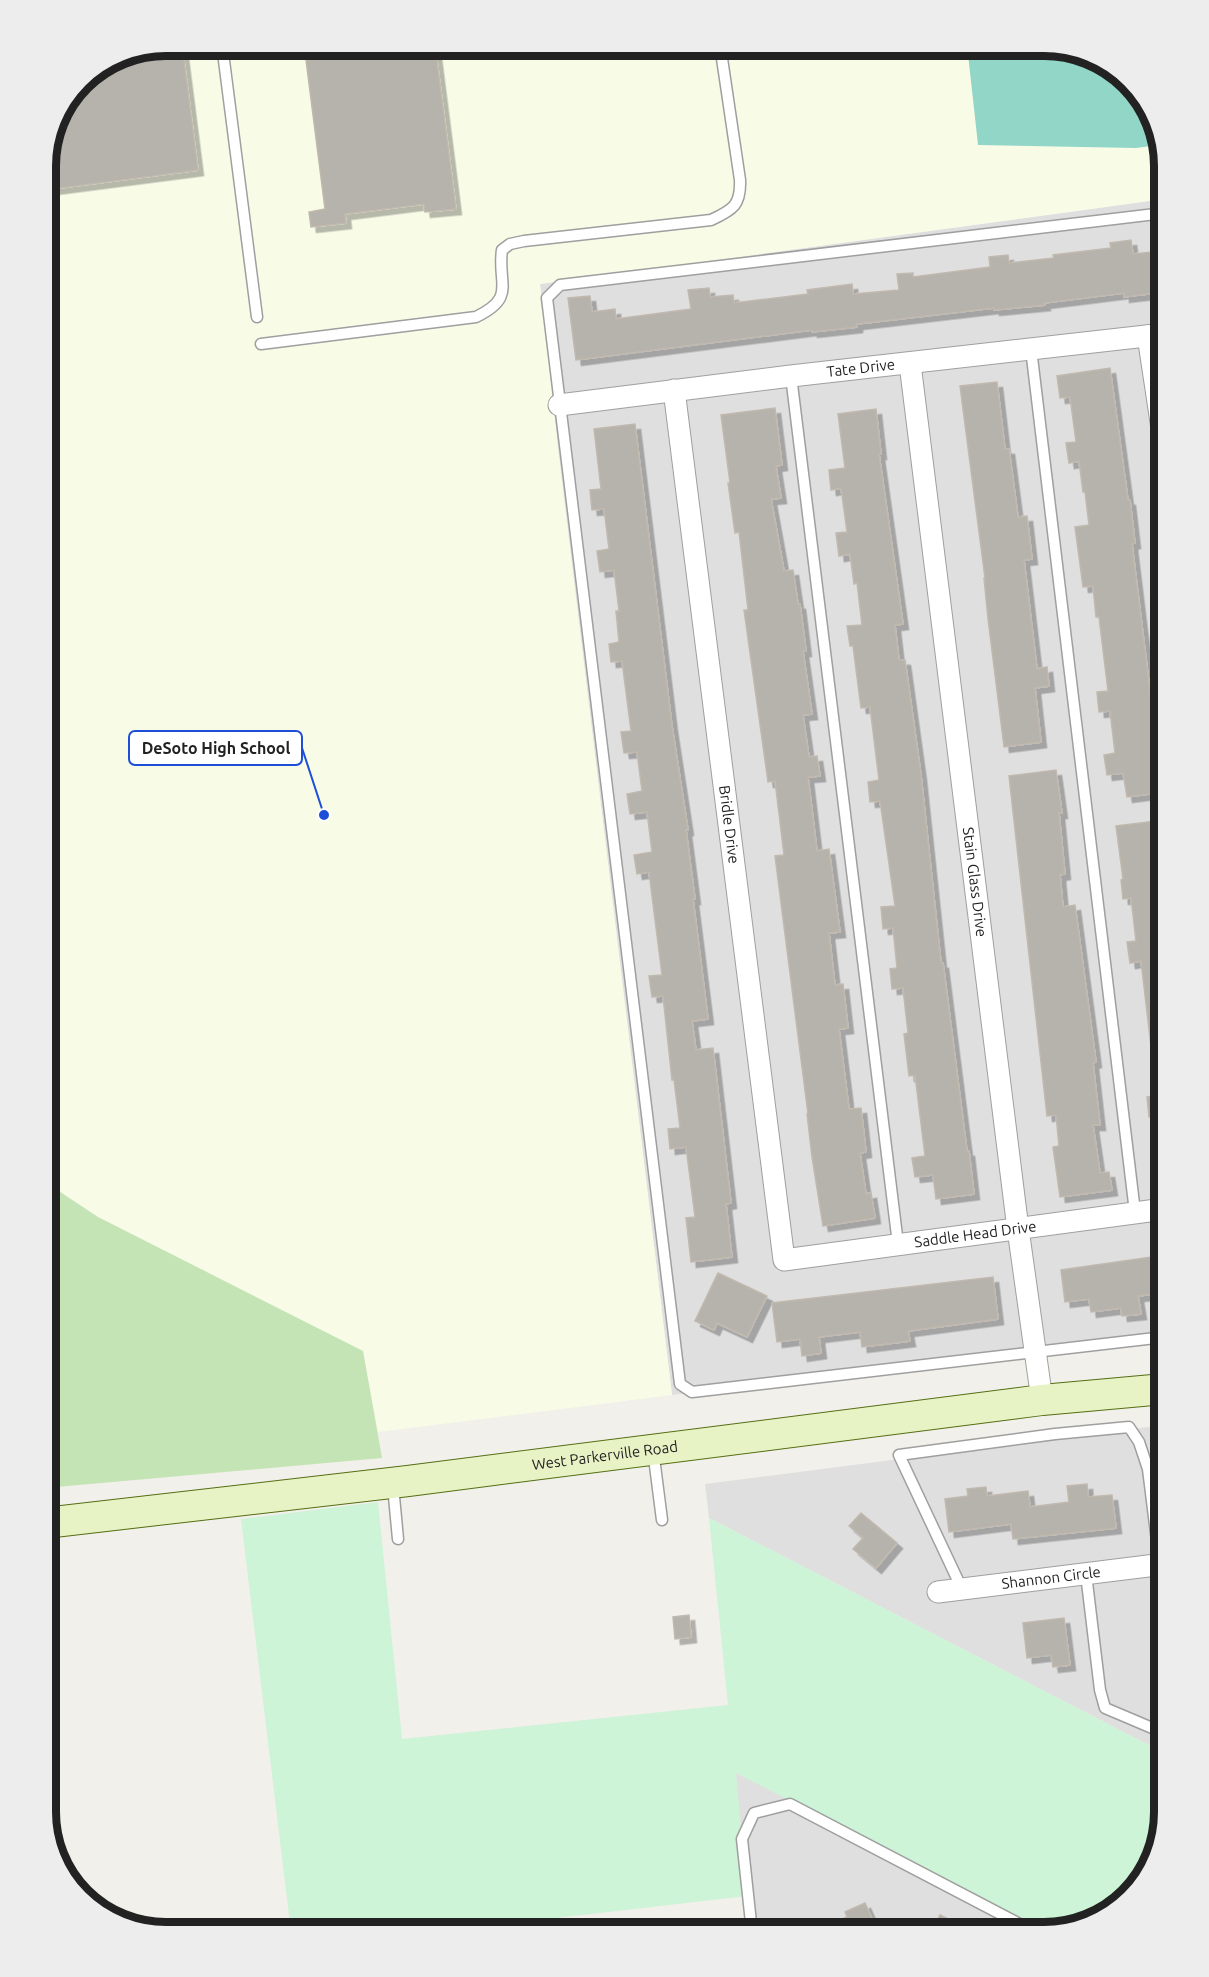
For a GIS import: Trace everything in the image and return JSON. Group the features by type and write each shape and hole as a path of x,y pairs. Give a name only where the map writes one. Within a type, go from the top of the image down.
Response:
{"main road":[{"name":"West Parkerville Road","path":"56,1522 393,1483 1042,1400 1154,1390"}],"street":[{"name":"Tate Drive","path":"559,405 1154,335"},
{"name":"Stain Glass Drive","path":"910,364 1018,1229 1042,1400"},
{"name":"Bridle Drive","path":"674,390 784,1260"},
{"name":"Saddle Head Drive","path":"784,1260 1154,1210"},
{"name":"Shannon Circle","path":"938,1592 1154,1565"}],"lane":[{"path":"223,56 257,317"},
{"path":"261,344 476,317 492,309 501,299 504,286 502,250 510,244 711,220 728,211 741,194 722,56"},
{"path":"1154,214 560,285 547,298 680,1384 692,1392 1154,1337"},
{"path":"1031,349 1135,1212"},
{"path":"791,376 898,1244"},
{"path":"962,1589 899,1455 1129,1426 1139,1442 1148,1469 1154,1510"},
{"path":"653,1450 662,1520"},
{"path":"393,1483 398,1539"},
{"path":"1086,1574 1100,1690 1105,1708 1154,1729"},
{"path":"751,1922 742,1839 754,1812 790,1804 1016,1922"}],"shaded area":[{"path":"151,56 1051,56 1079,61 1105,74 1116,83 1135,104 1150,137 1154,165 1154,200 540,284 672,1395 378,1432 363,1351 98,1217 56,1189 56,151 64,123 78,98 110,70 130,61"},
{"path":"968,56 1051,56 1079,61 1092,67 1116,83 1135,104 1145,123 1152,146 1136,148 978,145"},
{"path":"1154,200 1154,1336 672,1395 540,284"},
{"path":"1154,1426 1154,1748 709,1518 705,1484"},
{"path":"735,1772 1028,1922 750,1922"}],"green space":[{"path":"56,1189 98,1217 363,1351 382,1458 56,1487"},
{"path":"378,1502 402,1739 728,1705 709,1518 1154,1748 1153,1826 1145,1854 1131,1879 1111,1899 1099,1907 1079,1916 1065,1919 1028,1922 736,1773 747,1896 525,1921 290,1921 241,1519"}],"building":[{"path":"151,56 183,56 198,170 56,189 56,151 64,123 74,104 104,74 130,61"},
{"path":"309,56 436,56 456,209 425,212 424,204 345,214 346,223 311,227 309,212 325,209 306,60 310,60"},
{"path":"1131,240 1133,254 1154,252 1154,293 1124,297 1124,293 1044,303 1045,305 994,310 994,308 857,324 857,327 812,332 812,330 576,360 568,298 590,296 592,312 615,309 616,319 691,309 688,290 709,288 710,297 733,295 734,303 808,294 807,290 852,284 853,294 899,290 897,274 913,273 913,277 990,267 989,257 1008,255 1009,263 1054,258 1053,255 1111,248 1110,243"},
{"path":"1110,368 1128,500 1130,500 1135,543 1132,544 1154,724 1154,793 1127,797 1123,773 1107,775 1104,755 1115,753 1110,711 1099,712 1097,692 1108,691 1099,617 1096,617 1093,586 1083,587 1075,527 1089,525 1085,492 1083,492 1079,461 1069,463 1066,443 1076,442 1070,397 1060,398 1057,376"},
{"path":"997,382 1005,449 1009,449 1018,517 1027,516 1032,559 1024,560 1037,669 1047,667 1049,686 1035,688 1041,742 1004,747 960,386"},
{"path":"775,408 782,465 776,466 781,498 771,499 784,571 793,570 798,604 800,604 806,651 803,651 812,714 803,715 809,757 817,756 820,776 808,777 817,851 829,849 840,932 829,933 835,985 843,984 848,1028 839,1029 849,1109 861,1108 866,1152 860,1153 866,1194 871,1193 875,1218 823,1226 812,1157 775,856 784,855 775,781 768,782 744,610 748,610 739,532 735,533 721,415"},
{"path":"876,409 881,454 879,454 903,624 895,625 899,660 905,660 921,775 941,963 943,963 974,1194 936,1199 933,1175 915,1177 912,1158 925,1156 915,1075 909,1076 904,1034 908,1033 903,988 892,989 890,969 897,968 893,928 883,929 881,907 895,906 880,801 870,802 868,782 879,780 870,707 861,708 853,646 850,646 847,626 862,625 857,583 854,584 850,554 839,556 836,533 847,532 841,488 831,490 829,470 845,468 838,414"},
{"path":"635,424 672,726 688,830 686,830 695,899 693,899 708,1019 692,1021 696,1050 713,1048 731,1203 726,1204 732,1257 691,1262 686,1218 695,1217 686,1147 670,1149 668,1129 680,1128 674,1080 672,1080 663,996 652,997 649,976 662,975 649,872 637,874 634,855 652,852 647,812 630,814 627,794 642,791 637,752 624,753 621,732 631,731 622,661 611,662 609,644 619,642 616,611 619,611 614,570 600,572 597,551 609,549 604,509 592,510 590,490 601,489 594,429"},
{"path":"1056,770 1062,813 1059,813 1065,874 1060,875 1063,907 1075,905 1096,1062 1093,1063 1100,1125 1093,1125 1100,1173 1109,1172 1112,1190 1060,1197 1053,1147 1059,1146 1056,1115 1047,1116 1009,776"},
{"path":"1154,821 1154,1072 1141,961 1130,963 1127,942 1136,941 1131,898 1123,899 1121,880 1123,879 1116,826"},
{"path":"1154,1096 1154,1116 1149,1117 1147,1097"},
{"path":"1154,1257 1154,1294 1138,1296 1141,1314 1122,1316 1121,1308 1091,1312 1089,1299 1065,1302 1061,1270"},
{"path":"718,1273 767,1296 747,1337 717,1323 714,1330 695,1321"},
{"path":"993,1277 998,1319 908,1331 910,1341 862,1347 860,1332 819,1337 821,1353 802,1356 800,1339 777,1342 772,1303"},
{"path":"1087,1484 1088,1497 1112,1495 1116,1528 1013,1539 1011,1524 949,1532 945,1499 968,1496 967,1489 986,1487 987,1496 1028,1491 1030,1507 1069,1502 1067,1486"},
{"path":"861,1513 897,1543 876,1568 853,1549 863,1538 849,1526"},
{"path":"689,1615 691,1637 675,1639 673,1617"},
{"path":"1064,1618 1070,1665 1053,1667 1051,1655 1027,1658 1023,1623"},
{"path":"865,1903 873,1922 837,1922 847,1917 845,1912"},
{"path":"940,1915 954,1922 936,1922"}],"place":[{"name":"DeSoto High School","path":"324,815"}]}
